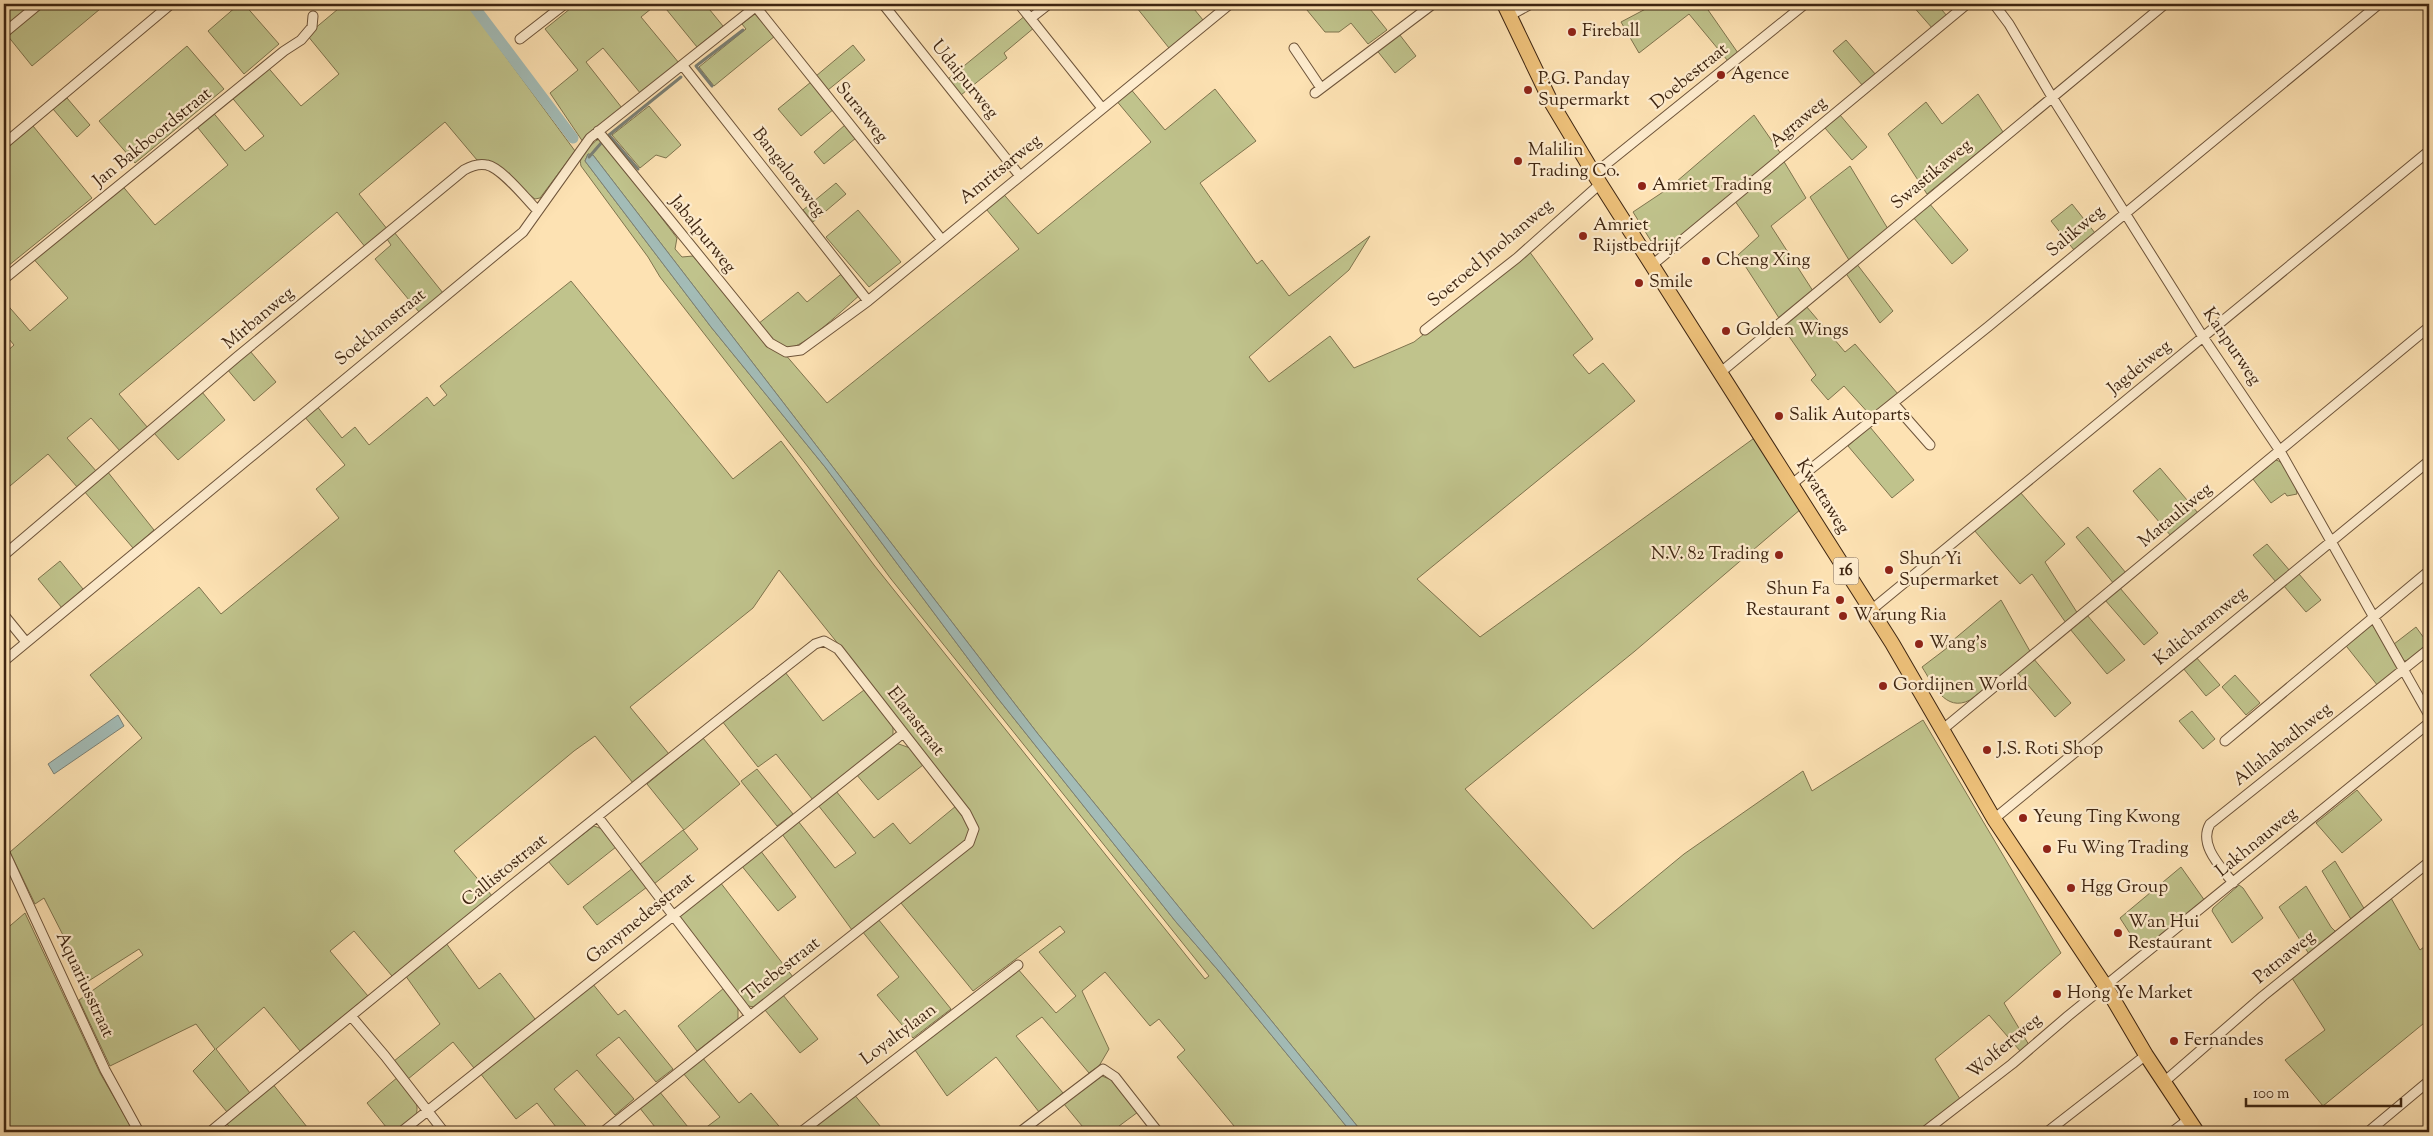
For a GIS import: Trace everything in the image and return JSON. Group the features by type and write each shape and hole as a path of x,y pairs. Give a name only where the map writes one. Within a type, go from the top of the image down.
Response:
{"main road":[{"name":"Kwattaweg","path":"1506,10 1551,102 1597,179 1892,643 1994,818 2106,986 2146,1055 2197,1132"}],"street":[{"path":"4,33 39,4"},
{"path":"4,144 171,4"},
{"path":"520,39 565,4"},
{"name":"Udaipurweg","path":"883,4 1020,176"},
{"path":"1019,4 1102,108"},
{"path":"1031,18 1049,4"},
{"name":"Amritsarweg","path":"786,352 801,350 868,302 1230,4"},
{"path":"1294,48 1318,91 1434,4"},
{"path":"1506,10 1531,4"},
{"name":"Doebestraat","path":"1597,179 1805,4"},
{"name":"Agraweg","path":"1651,266 1967,4"},
{"name":"Kanpurweg","path":"1994,4 2009,24 2052,97 2203,337 2280,451 2429,714"},
{"name":"Swastikaweg","path":"1721,372 2165,4"},
{"name":"Salikweg","path":"1792,484 2378,4"},
{"name":"Soekhanstraat","path":"4,661 523,232 590,138 683,66 757,5"},
{"name":"Suratweg","path":"757,5 942,240"},
{"name":"Jan Bakboordstraat","path":"4,279 284,51 301,40 312,27 313,16"},
{"name":"Bangaloreweg","path":"683,66 868,302"},
{"name":"Jabalpurweg","path":"598,131 770,343 786,352"},
{"name":"Jagdeiweg","path":"1870,610 2429,151"},
{"name":"Mirbanweg","path":"4,555 237,358 464,170 473,165 488,165 498,171 538,211"},
{"name":"Soeroed Jmohanweg","path":"1425,330 1516,258 1597,179"},
{"name":"Matauliweg","path":"1942,730 2429,327"},
{"path":"1893,403 1930,445"},
{"name":"Kalicharanweg","path":"1994,818 2429,461"},
{"path":"2225,741 2429,571"},
{"path":"4,615 26,642"},
{"name":"Elarastraat","path":"824,641 838,649 902,734 966,813 974,829"},
{"name":"Callistostraat","path":"210,1132 598,817 815,644 824,641"},
{"name":"Allahabadhweg","path":"2234,883 2207,845 2206,831 2210,824 2429,649"},
{"name":"Lakhnauweg","path":"2106,986 2429,723"},
{"name":"Ganymedesstraat","path":"401,1132 902,734"},
{"path":"598,817 750,1016"},
{"name":"Thebestraat","path":"603,1132 969,843 974,829"},
{"name":"Aquariusstraat","path":"4,851 105,1070 139,1132"},
{"name":"Patnaweg","path":"2164,1082 2234,1020 2429,862"},
{"name":"Loyaltylaan","path":"801,1132 846,1095 1018,965"},
{"name":"Wolfertweg","path":"1924,1132 2106,986"},
{"path":"351,1016 385,1056 444,1132"},
{"path":"2047,1132 2146,1055"},
{"path":"1020,1132 1103,1069 1115,1078 1158,1132"},
{"path":"2368,1132 2429,1081"},
{"path":"2172,1132 2189,1119"}],"green space":[{"path":"4,4 27,4 30,7 4,29"},
{"path":"45,4 106,4 32,66 7,35"},
{"path":"236,4 244,4 279,44 244,74 208,31 237,6"},
{"path":"344,4 467,4 575,151 540,198 535,199 488,161 477,160 445,122 359,194 388,230 366,248 337,212 119,394 148,428 120,451 91,418 67,438 97,472 78,488 48,454 4,491 4,354 14,345 4,333 4,301 30,331 68,298 31,256 120,183 155,225 228,165 194,123 211,110 245,151 264,136 229,94 265,64 301,106 339,74 307,35"},
{"path":"576,4 657,4 641,17 679,63 641,94 603,48 586,62 622,108 583,142 550,93 578,70 545,29"},
{"path":"662,4 705,4 723,26 697,47"},
{"path":"1143,4 1190,4 1203,20 1169,48 1137,8"},
{"path":"1302,4 1366,4 1387,30 1368,44 1351,23 1339,32 1325,32"},
{"path":"1655,4 1710,4 1706,7 1738,53 1728,61 1689,14 1639,53 1621,22"},
{"path":"1911,4 1937,4 1947,16 1933,29"},
{"path":"755,14 775,36 714,86 699,67 746,29 742,24"},
{"path":"1026,15 1035,27 1004,53 1007,58 961,95 948,79"},
{"path":"1396,30 1416,56 1395,73 1375,48"},
{"path":"1846,40 1876,75 1863,86 1833,51"},
{"path":"853,45 865,60 828,90 816,76"},
{"path":"187,46 224,89 135,163 99,121"},
{"path":"811,82 834,109 801,136 778,109"},
{"path":"1129,87 1165,130 1215,89 1256,141 1200,183 1257,264 1262,260 1289,296 1370,236 1349,270 1249,357 1269,382 1330,336 1354,368 1414,342 1529,251 1593,339 1573,355 1589,374 1603,363 1635,401 1417,579 1480,637 1757,436 1801,509 1635,651 1465,789 1593,929 1684,854 1803,771 1812,791 1923,720 2061,953 2004,1003 2029,1045 2021,1052 1989,1015 1935,1059 1960,1099 1918,1132 1362,1132 1038,734 593,155 588,154 585,161 711,327 825,467 996,696 1176,922 1351,1132 1239,1132 1177,1057 1185,1050 1159,1019 1150,1026 1105,972 1082,991 1109,1049 1099,1066 1089,1073 1042,1017 1016,1036 1063,1093 1039,1112 996,1057 947,1096 915,1050 1017,968 1056,1013 1076,996 1039,952 1065,932 1060,926 973,991 901,903 973,844 978,831 974,820 779,570 753,608 630,707 669,754 633,783 595,736 574,751 454,851 493,897 392,976 354,931 330,951 368,996 300,1051 264,1007 216,1049 250,1093 227,1112 193,1071 215,1049 196,1024 110,1066 79,1000 143,955 139,949 87,982 44,898 35,904 10,852 142,738 90,675 199,587 221,614 339,518 316,489 345,465 304,416 316,405 342,438 355,427 369,445 427,397 434,406 447,395 440,386 571,281 733,479 781,441 874,565 1205,979 1209,976 891,579 808,467 660,277 648,257 581,166 580,162 585,151 597,140 601,139 677,238 675,249 682,257 693,256 766,343 784,353 827,403 1019,249 982,204 1000,190 1038,234 1151,142 1115,99"},
{"path":"1978,94 2003,132 1927,194 1888,134 1926,102 1942,124"},
{"path":"67,98 90,125 77,137 53,109"},
{"path":"649,106 681,145 666,158 656,155 640,168 612,135"},
{"path":"1754,115 1781,154 1663,251 1656,249 1633,212 1669,188"},
{"path":"1840,115 1867,147 1852,160 1825,128"},
{"path":"845,125 856,138 824,164 814,152"},
{"path":"33,126 92,198 8,266 4,261 4,149"},
{"path":"1783,160 1806,198 1771,226 1813,291 1779,318 1738,255 1759,236 1735,201"},
{"path":"1850,166 1888,229 1849,260 1810,197"},
{"path":"836,183 846,194 813,222 803,210"},
{"path":"1929,203 1968,250 1952,264 1913,217"},
{"path":"2072,204 2095,233 2074,250 2051,221"},
{"path":"858,210 901,262 869,287 826,237"},
{"path":"394,232 443,293 419,312 375,259 391,245 387,239"},
{"path":"1856,263 1893,311 1880,323 1845,272"},
{"path":"845,271 861,294 825,326 803,342 794,347 783,347 771,339 758,324 798,292 807,302"},
{"path":"1806,306 1845,352 1855,344 1898,394 1871,416 1844,386 1828,400 1811,380 1816,375 1781,325"},
{"path":"250,351 276,382 254,401 227,369"},
{"path":"202,392 225,420 178,460 154,433"},
{"path":"1870,427 1914,480 1892,498 1848,446"},
{"path":"2276,460 2287,469 2297,494 2287,496 2285,493 2271,503 2253,479"},
{"path":"2160,468 2198,513 2171,536 2133,491"},
{"path":"107,471 154,530 133,548 84,491"},
{"path":"2020,492 2065,544 2045,562 2078,614 2066,623 2032,574 2020,584 1974,530"},
{"path":"2088,527 2126,573 2114,584 2076,537"},
{"path":"2267,544 2290,571 2276,582 2253,555"},
{"path":"60,561 83,589 62,608 38,579"},
{"path":"2299,574 2321,600 2306,612 2284,586"},
{"path":"2120,588 2158,633 2144,645 2105,600"},
{"path":"2001,600 2031,653 1970,700 1954,703 1947,700 1935,688 1922,667 1947,648 1946,646"},
{"path":"2087,615 2125,660 2107,674 2070,629"},
{"path":"2373,622 2399,668 2378,686 2343,642"},
{"path":"2416,627 2429,645 2410,660 2404,661 2394,644"},
{"path":"2196,657 2220,685 2206,696 2183,668"},
{"path":"2033,658 2071,703 2055,717 2017,672"},
{"path":"785,672 823,721 864,690 893,727 893,735 890,739 813,800 776,754 758,767 722,721"},
{"path":"2235,675 2260,703 2246,715 2222,687"},
{"path":"2192,711 2215,739 2203,749 2179,721"},
{"path":"703,738 740,784 684,830 647,784"},
{"path":"896,743 910,748 923,765 878,800 856,774"},
{"path":"757,769 793,814 777,826 741,781"},
{"path":"2357,790 2382,820 2342,853 2316,823"},
{"path":"836,791 874,838 893,823 910,844 956,806 970,828 966,841 852,930 782,834 798,821 835,868 856,853 818,805"},
{"path":"594,826 602,829 616,847 568,885 548,861"},
{"path":"683,830 698,849 654,884 639,865"},
{"path":"760,850 796,897 778,911 741,865"},
{"path":"2335,861 2365,910 2352,921 2322,871"},
{"path":"2181,867 2205,901 2142,952 2120,918"},
{"path":"633,868 647,887 597,925 583,907"},
{"path":"720,882 793,977 755,1007 748,1006 681,920 680,913"},
{"path":"2239,885 2263,918 2232,943 2212,911"},
{"path":"2306,886 2336,932 2309,954 2279,907"},
{"path":"2391,898 2420,950 2429,943 2429,1019 2323,1106 2285,1060 2325,1030 2292,978"},
{"path":"25,913 100,1073 134,1132 4,1132 4,931"},
{"path":"878,919 951,1009 913,1038 877,995 899,977 862,931"},
{"path":"446,943 479,989 500,973 535,1019 534,1023 474,1068 453,1042 408,1079 394,1061 440,1024 405,975"},
{"path":"592,983 618,1015 625,1010 673,1069 656,1082 619,1037 596,1055 634,1099 615,1115 577,1070 554,1089 591,1132 560,1132 537,1103 516,1119 480,1073"},
{"path":"724,988 738,1007 738,1019 697,1051 678,1026"},
{"path":"783,995 818,1039 800,1053 765,1010"},
{"path":"702,1057 739,1103 751,1093 784,1132 700,1132 720,1117 683,1073"},
{"path":"1102,1076 1114,1081 1138,1112 1111,1132 1087,1132 1064,1104"},
{"path":"398,1077 415,1099 417,1110 416,1115 397,1132 390,1132 367,1103"},
{"path":"272,1083 311,1132 233,1132 225,1121"},
{"path":"659,1091 692,1132 659,1132 639,1107"},
{"path":"853,1093 885,1132 805,1132"}],"water":[{"path":"588,154 593,155 1038,734 1362,1132 1351,1132 1176,922 996,696 825,467 711,327 585,161"},
{"path":"118,715 124,726 54,774 48,764"}],"waterway":[{"path":"472,4 573,138"},
{"path":"712,86 696,66 743,30"},
{"path":"638,169 609,135 681,77"},
{"path":"589,157 602,142"}],"place":[{"name":"Fireball","path":"1572,32"},
{"name":"Agence","path":"1721,75"},
{"name":"P.G. Panday Supermarkt","path":"1528,90"},
{"name":"Malilin Trading Co.","path":"1518,161"},
{"name":"Amriet Trading","path":"1642,186"},
{"name":"Amriet Rijstbedrijf","path":"1583,236"},
{"name":"Cheng Xing","path":"1706,261"},
{"name":"Smile","path":"1639,283"},
{"name":"Golden Wings","path":"1726,331"},
{"name":"Salik Autoparts","path":"1779,416"},
{"name":"N.V. 82 Trading","path":"1779,555"},
{"name":"Shun Yi Supermarket","path":"1889,570"},
{"name":"Shun Fa Restaurant","path":"1840,600"},
{"name":"Warung Ria","path":"1843,616"},
{"name":"Wang's","path":"1919,644"},
{"name":"Gordijnen World","path":"1883,686"},
{"name":"J.S. Roti Shop","path":"1987,750"},
{"name":"Yeung Ting Kwong","path":"2023,818"},
{"name":"Fu Wing Trading","path":"2047,849"},
{"name":"Hgg Group","path":"2071,888"},
{"name":"Wan Hui Restaurant","path":"2118,933"},
{"name":"Hong Ye Market","path":"2057,994"},
{"name":"Fernandes","path":"2174,1041"}]}
